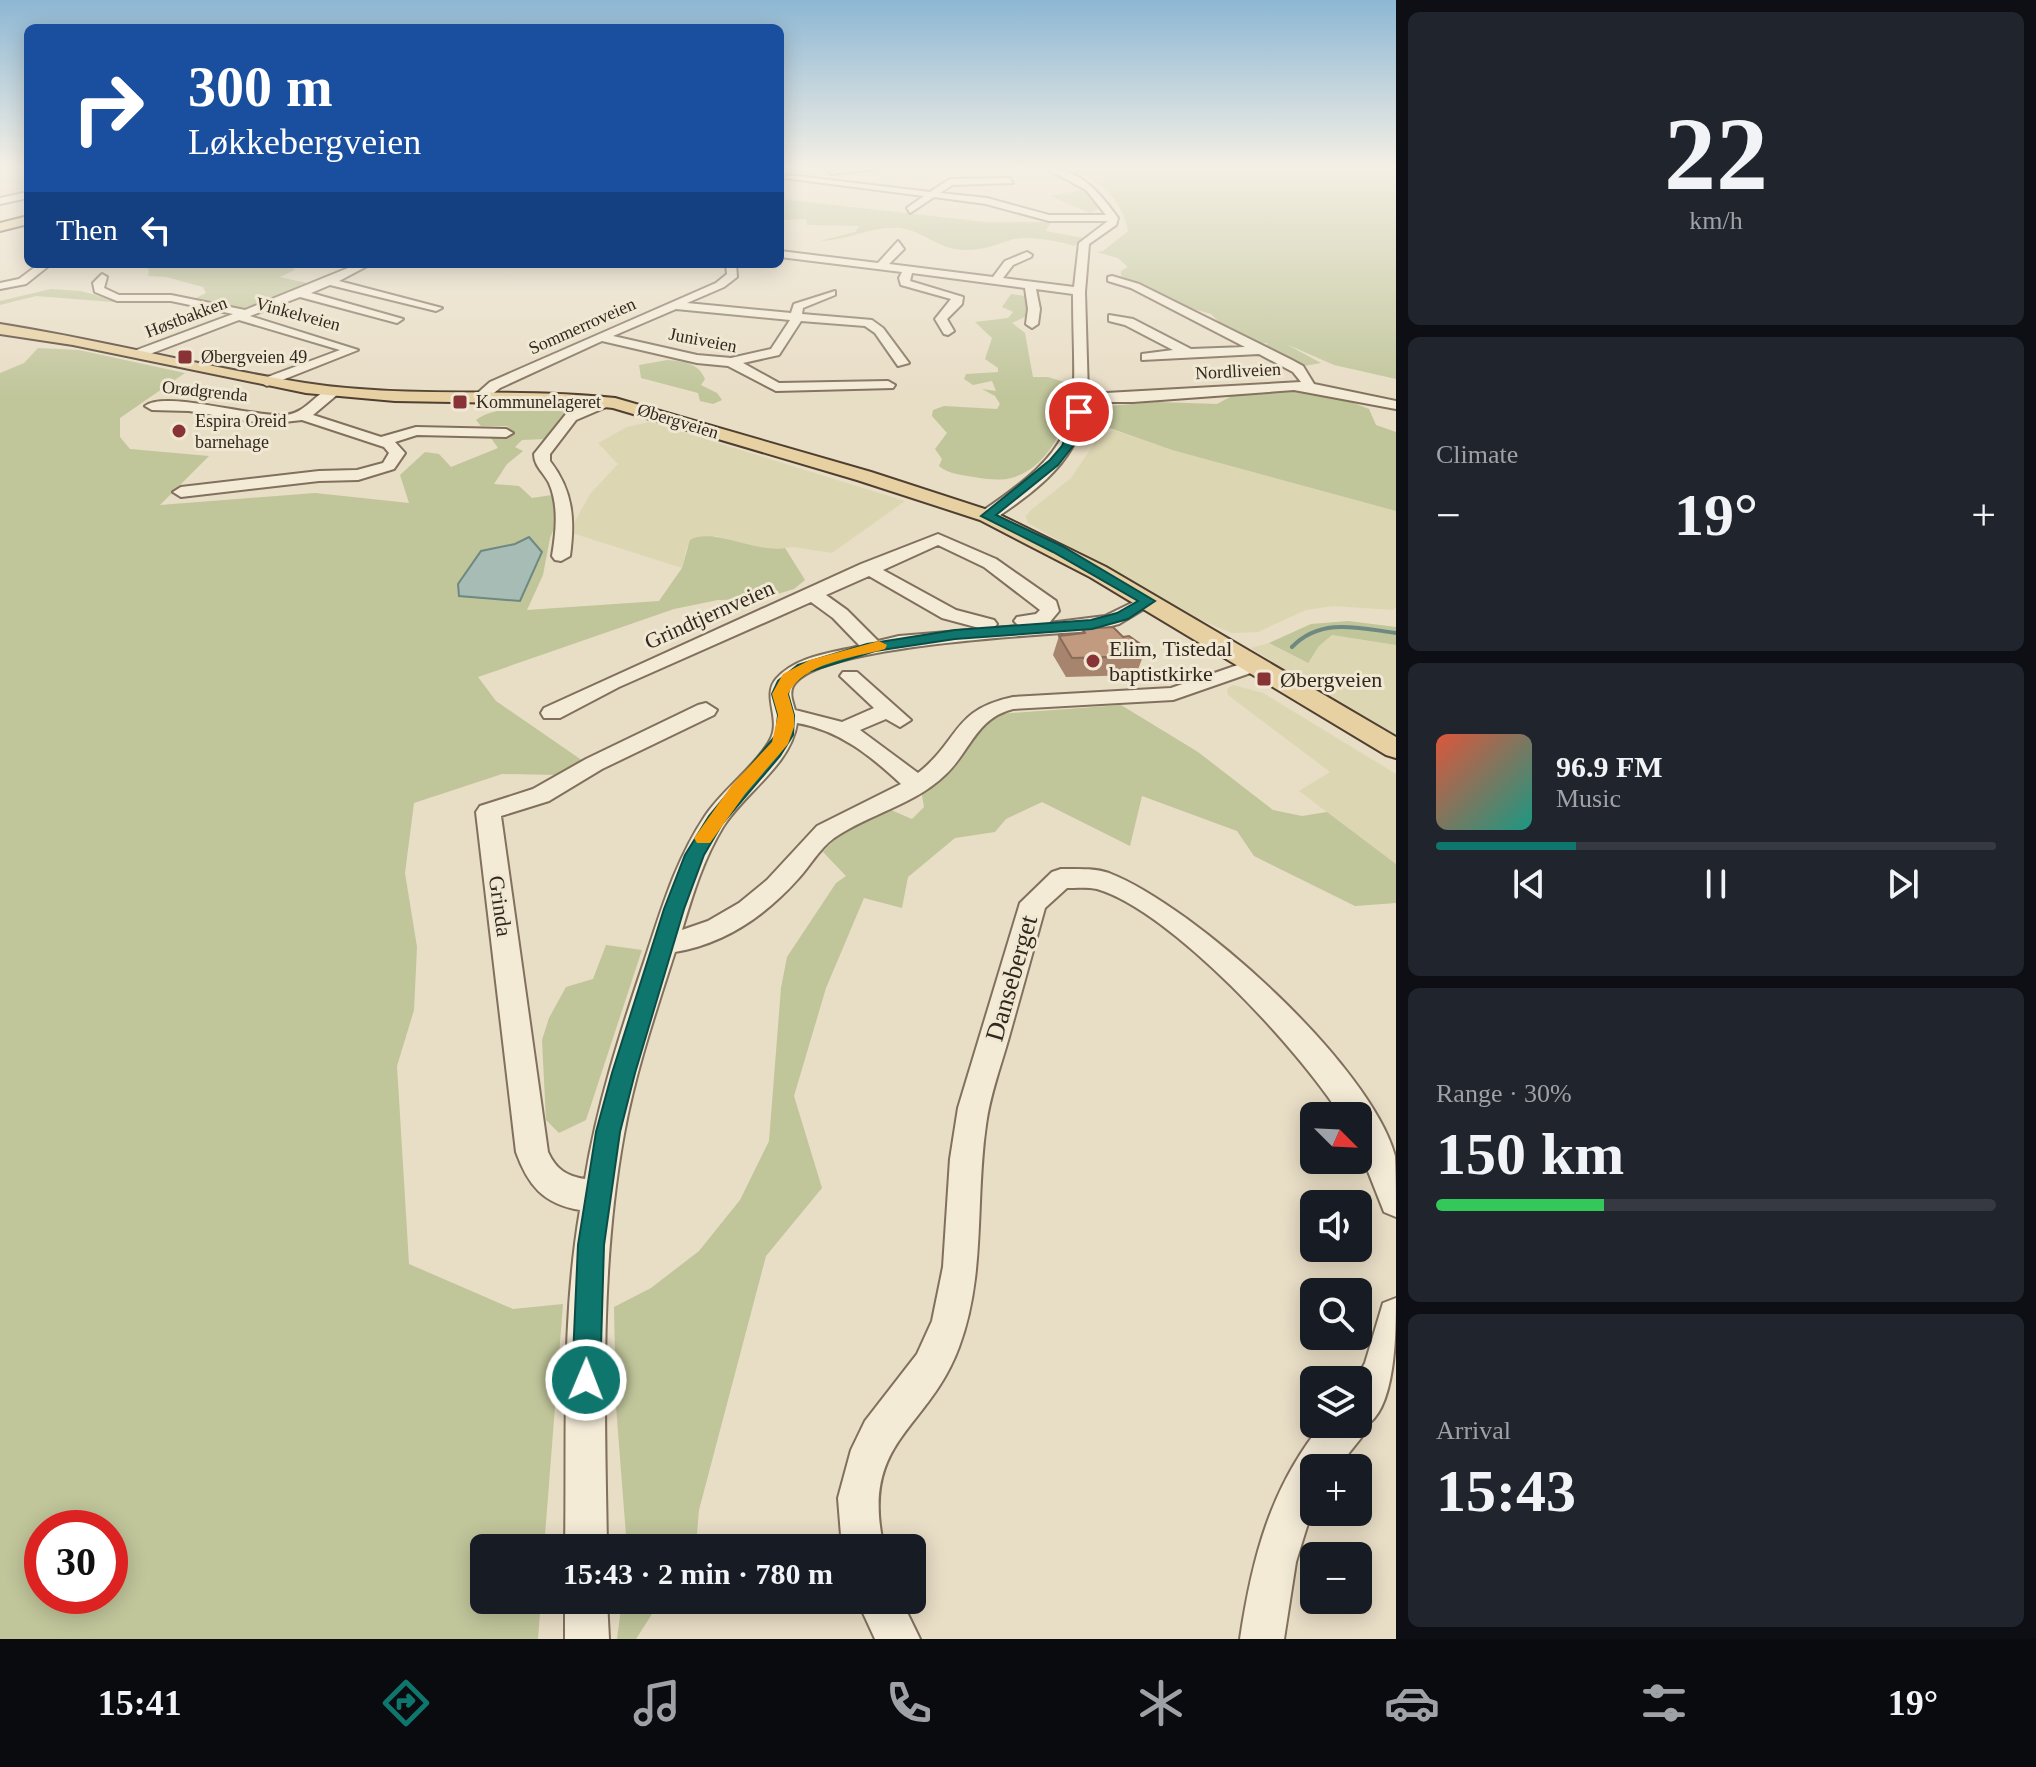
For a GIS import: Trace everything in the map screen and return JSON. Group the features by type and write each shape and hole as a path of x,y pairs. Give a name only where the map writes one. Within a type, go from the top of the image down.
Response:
{"main road":[{"name":"Øbergveien","path":"0,329 60,337 267,382 333,391 606,402 643,410 864,476 987,516 1058,549 1396,749"}],"street":[{"path":"881,266 899,249 898,245"},
{"path":"987,516 1035,481 1067,446 1075,427 1080,398 1079,291 1084,245"},
{"path":"784,248 908,270 1079,291"},
{"path":"996,281 1009,263 1027,255"},
{"path":"0,286 22,282 41,268"},
{"name":"Høstbakken","path":"138,354 329,282 358,268"},
{"name":"Sommerroveien","path":"479,398 495,385 729,280 733,268"},
{"path":"908,270 905,283 957,297 956,304 941,319 948,331"},
{"name":"Høstbakken","path":"102,277 98,283 99,290 112,296 171,298 242,315"},
{"path":"1112,279 1135,286 1298,369 1308,382 1306,387"},
{"path":"329,282 436,308"},
{"path":"1030,285 1034,309 1032,324"},
{"path":"299,293 397,319"},
{"path":"731,362 775,352 797,317 798,306 831,293"},
{"path":"369,311 400,299"},
{"path":"674,305 873,325 903,363"},
{"name":"Vinkelveien","path":"242,315 352,350 267,382"},
{"path":"1113,318 1129,322 1187,352"},
{"name":"Juniveien","path":"602,337 697,359 731,362 776,387 888,385"},
{"path":"1147,357 1187,352 1260,350"},
{"name":"Nordliveien","path":"1080,398 1113,400 1222,388 1306,387 1396,405"},
{"path":"303,416 333,391"},
{"path":"561,556 567,517 554,474 542,461 542,454 571,417 606,402"},
{"name":"Orødgrenda","path":"152,406 175,404 279,419 303,416 314,422 382,441"},
{"path":"382,441 416,431 506,433"},
{"path":"181,492 370,473 389,466 397,457 394,448 382,441"},
{"name":"Grindtjernveien","path":"552,713 622,678 867,568 938,539 990,563 1044,601 1050,611 1036,620 979,623 949,614 867,568"},
{"path":"812,594 840,614 872,647"},
{"path":"586,1534 586,1353 591,1245 608,1132 623,1073 688,869 703,838 739,789 780,744 786,727 780,694 783,684 794,673 872,647 955,634 1092,625 1122,616 1148,601"},
{"path":"665,943 689,941 745,914 769,895 823,835 939,769 980,714 999,705 1173,694 1255,665"},
{"path":"845,729 894,715 850,676"},
{"name":"Grinda","path":"597,1196 580,1195 548,1183 539,1172 532,1152 488,812 541,795 594,764 706,710"},
{"path":"786,715 814,718 845,729 915,783"},
{"name":"Danseberget","path":"861,1534 858,1515 863,1469 880,1432 925,1376 940,1351 952,1319 964,1253 969,1135 975,1100 1033,903 1048,885 1066,879 1087,878 1129,892 1171,919 1248,983 1317,1057 1357,1113 1375,1146 1396,1201"},
{"path":"1372,1392 1388,1358 1396,1316"},
{"path":"1262,1639 1273,1563 1289,1515 1300,1488 1337,1438"},
{"path":"586,1614 587,1639"},
{"path":"885,1614 898,1639"}],"shaded area":[{"path":"650,422 905,501 832,553 793,547 764,550 716,536 687,547 682,568 569,532 590,494 618,464 598,443 627,427"},
{"path":"1114,430 1172,450 1396,511 1396,607 1393,610 1333,606 1306,610 1258,632 1232,633 1191,616 1028,523 1026,516 1031,510 1071,478 1098,438"},
{"path":"1332,635 1396,645 1396,739 1251,648 1269,643 1307,663"},
{"path":"1233,685 1263,693 1396,774 1396,864 1299,791 1330,772 1228,695 1227,689"}],"green space":[{"path":"945,245 993,245 967,250"},
{"path":"1110,245 1396,245 1396,379 1334,365 1286,344 1321,363 1304,366 1265,346 1268,343 1261,344 1220,323 1211,314 1190,308 1121,276 1121,271 1128,267 1118,258 1096,252"},
{"path":"147,268 293,268 295,270 280,277 316,285 247,311 192,300 206,293 203,287 166,277 148,276"},
{"path":"51,289 81,291 125,303 36,296 0,305 0,301"},
{"path":"1011,294 1026,296 1027,316 1012,323 1025,333 1033,377 1048,377 1071,384 1068,412 1047,453 1024,473 998,480 951,472 939,466 942,459 935,449 947,433 932,416 933,410 944,406 997,409 1000,404 995,396 982,389 996,391 992,381 973,385 964,379 966,374 998,372 998,368 985,359 992,338 975,322 1008,318 1013,312 1002,307"},
{"path":"38,348 79,350 185,373 120,418 120,437 130,449 209,456 160,505 315,493 409,503 400,475 425,452 439,454 451,467 498,448 486,431 510,426 481,426 476,420 486,414 510,409 573,412 545,439 522,440 515,447 523,451 507,464 494,484 519,486 532,498 552,495 560,514 550,538 543,575 527,610 659,601 682,568 690,540 699,537 710,536 773,549 785,548 805,580 794,589 761,599 718,600 674,609 478,677 496,701 583,761 558,775 502,774 414,803 405,873 417,947 414,1010 397,1066 409,1264 513,1309 563,1304 545,1534 470,1534 470,1614 540,1614 538,1639 0,1639 0,373 24,363","holes":["515,544 539,562 527,579 520,601 475,561 481,551"]},
{"path":"667,360 695,366 705,379 701,385 717,393 722,400 713,404 700,401 698,393 641,378 639,365"},
{"path":"1285,389 1331,394 1369,409 1376,425 1396,432 1396,511 1172,450 1104,426 1107,406 1157,402 1217,404 1241,391"},
{"path":"1348,621 1396,627 1396,645 1332,635 1319,646 1308,663 1269,643 1311,624"},
{"path":"1121,705 1198,752 1273,810 1302,816 1327,812 1396,864 1396,903 1355,906 1254,856 1237,831 1142,796 1130,846 1042,802 1006,819 995,832 955,838 908,877 902,908 864,898 826,988 794,1096 822,1188 766,1256 699,1510 697,1534 626,1534 616,1406 614,1307 651,1288 699,1251 740,1200 769,1141 781,988 787,957 836,883 846,876 823,852 852,821 884,807 912,819 924,807 921,789 979,727 999,714"},
{"path":"606,945 642,950 586,1120 559,1133 546,1120 542,1040 549,1018 566,987 593,979"},
{"path":"620,1614 652,1614 636,1639 617,1639"}],"water":[{"path":"529,537 542,552 520,601 459,596 458,584 481,551 515,544"}],"building":[{"path":"1113,627 1123,637 1129,636 1143,646 1139,650 1143,656 1072,658 1059,636 1085,633 1083,629"}],"waterway":[{"path":"1292,647 1315,631 1328,628 1354,627 1396,633"}],"slow traffic":[{"path":"703,838 739,789 780,744 786,727 780,694 788,678 815,663 879,645"}],"place":[{"name":"Øbergveien 49","path":"185,357"},
{"name":"Kommunelageret","path":"460,402"},
{"name":"Espira Oreid barnehage","path":"179,431"},
{"name":"Elim, Tistedal baptistkirke","path":"1093,661"},
{"name":"Øbergveien","path":"1264,679"}],"route":[{"path":"586,1380 591,1245 608,1132 623,1073 688,869 715,820 739,789 774,753 784,735 786,715 780,694 783,684 803,668 872,647 955,634 1092,625 1122,616 1148,601 1058,549 987,516 1054,463 1067,446 1079,412"}]}
